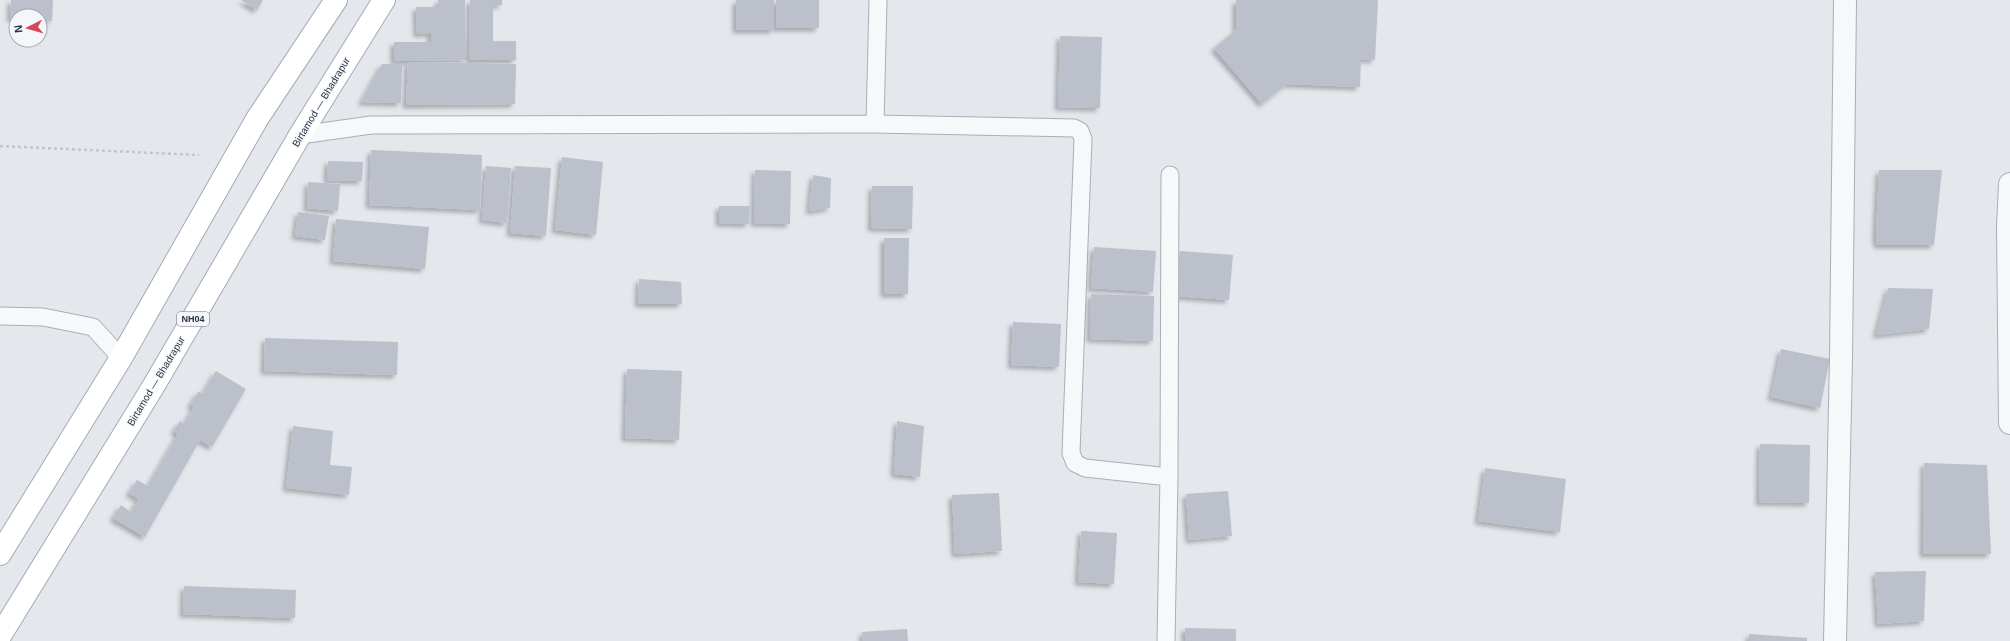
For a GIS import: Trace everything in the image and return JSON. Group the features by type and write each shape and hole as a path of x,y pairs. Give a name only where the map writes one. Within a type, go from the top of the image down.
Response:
{"main road":[{"path":"0,554 121,358 258,119 336,0"},
{"name":"Birtamod — Bhadrapur","path":"0,636 153,387 300,135 384,0"}],"street":[{"path":"1835,641 1841,366 1845,0"},
{"path":"2010,184 2010,423"}],"lane":[{"path":"875,124 878,0"},
{"path":"300,135 371,126 875,124 1074,128 1080,131 1083,140 1071,453 1075,463 1085,468 1169,477"},
{"path":"1166,641 1169,477 1170,176"},
{"path":"0,316 43,317 93,327 121,358"}],"path":[{"path":"0,146 199,156"}],"building":[{"path":"11,0 53,0 52,21 48,21 48,8 11,8"},
{"path":"241,0 263,0 257,10"},
{"path":"438,0 465,0 466,60 394,61 394,42 431,42 431,33 417,34 416,7 438,7"},
{"path":"470,0 502,0 502,5 493,5 493,41 516,41 516,60 469,60"},
{"path":"736,0 774,0 774,30 736,30"},
{"path":"776,0 819,0 819,28 776,28"},
{"path":"1236,0 1378,0 1375,60 1361,59 1360,87 1287,84 1262,104 1214,48 1236,30"},
{"path":"1060,36 1102,37 1100,108 1058,107"},
{"path":"408,62 516,64 515,104 406,105"},
{"path":"382,64 402,64 401,103 361,102"},
{"path":"371,150 482,155 480,210 369,205"},
{"path":"562,157 603,162 596,235 555,230"},
{"path":"328,161 363,162 362,181 327,180"},
{"path":"486,166 511,168 507,223 482,220"},
{"path":"515,166 551,168 546,236 510,233"},
{"path":"755,170 791,171 790,224 754,223"},
{"path":"1879,170 1942,170 1934,245 1877,245 1876,234"},
{"path":"813,175 831,178 830,208 809,211"},
{"path":"308,182 340,184 338,211 307,208"},
{"path":"872,186 913,186 912,229 871,228"},
{"path":"719,206 750,206 749,224 719,223"},
{"path":"298,212 329,216 325,240 295,236"},
{"path":"336,219 429,227 425,269 333,261"},
{"path":"884,238 909,238 908,294 884,294"},
{"path":"1094,247 1156,251 1153,292 1091,288"},
{"path":"1180,251 1233,255 1229,300 1176,296"},
{"path":"639,279 681,282 682,304 638,304"},
{"path":"1888,288 1933,289 1929,329 1876,335"},
{"path":"1091,294 1154,296 1153,341 1090,339"},
{"path":"1013,322 1061,324 1059,367 1011,365"},
{"path":"265,338 398,342 397,375 264,371"},
{"path":"1781,349 1830,359 1820,408 1771,397"},
{"path":"627,369 682,371 679,440 625,438"},
{"path":"216,371 246,389 212,447 200,440 145,537 113,518 121,505 131,512 139,499 129,493 137,480 148,486 178,434 174,431 180,421 184,424 194,407 190,405 198,392 203,393"},
{"path":"897,421 924,426 920,477 894,474"},
{"path":"293,426 333,431 330,465 352,467 349,495 286,488"},
{"path":"1760,444 1810,445 1809,503 1759,502"},
{"path":"1924,463 1987,465 1991,554 1923,554"},
{"path":"1485,468 1566,479 1560,532 1478,521"},
{"path":"1228,491 1232,536 1189,540 1186,494"},
{"path":"999,493 1002,551 955,554 952,495"},
{"path":"1081,531 1117,533 1114,584 1078,582"},
{"path":"1926,571 1924,621 1878,624 1875,572"},
{"path":"184,586 296,590 295,618 183,614"},
{"path":"1185,628 1236,629 1236,641 1185,641"},
{"path":"907,629 908,641 863,641 862,632"},
{"path":"1749,634 1807,638 1807,641 1749,641"}]}
